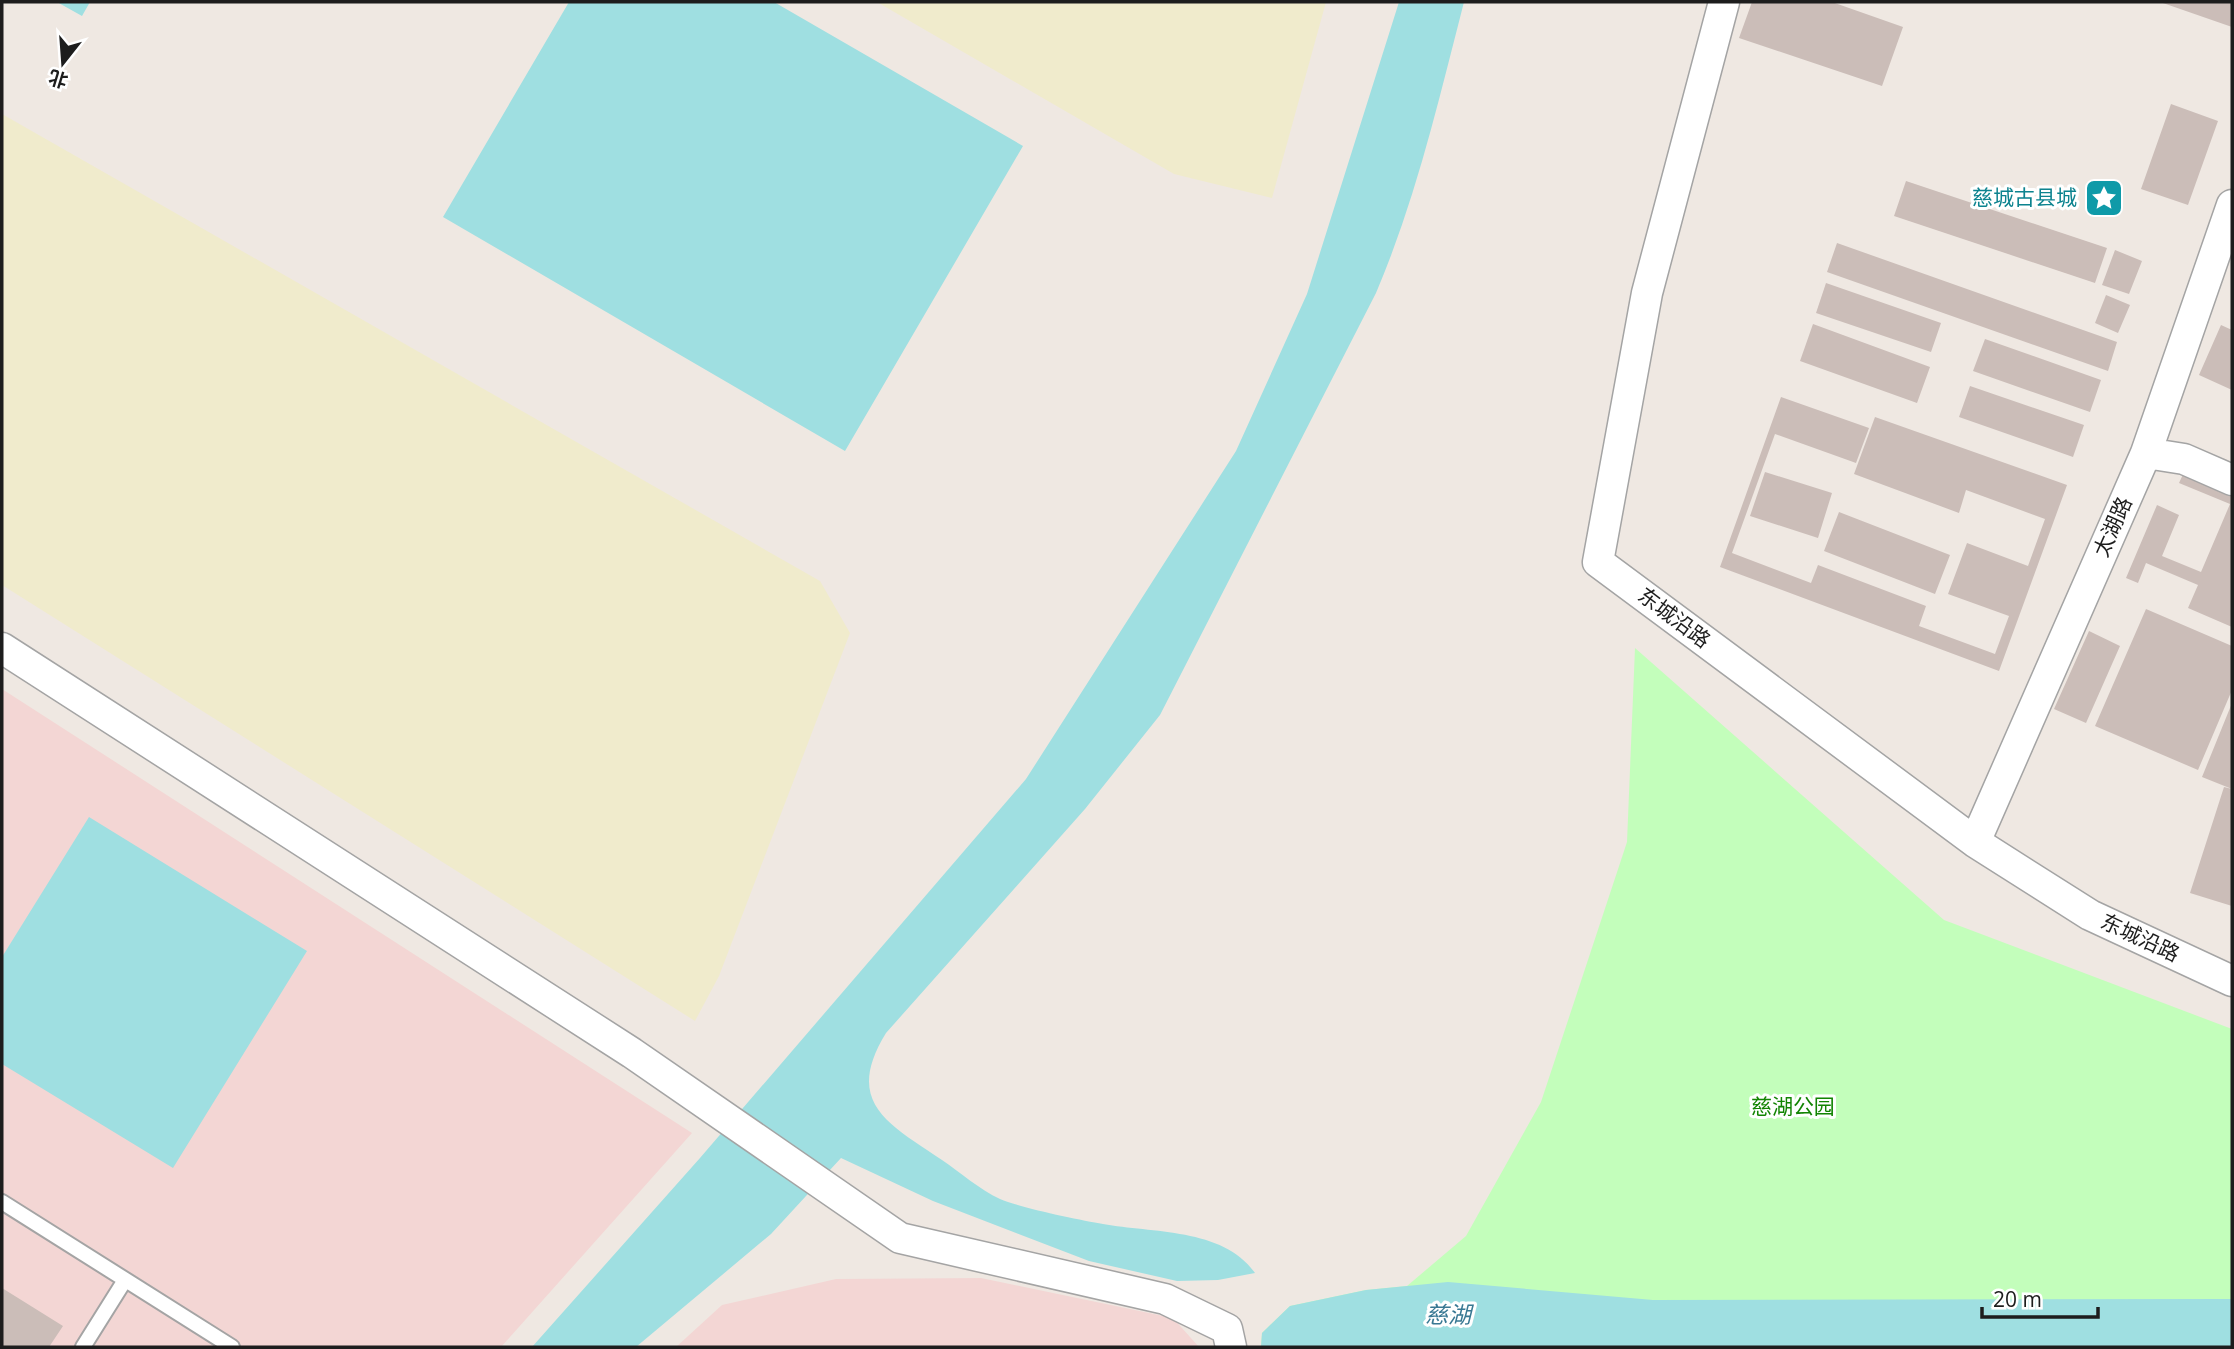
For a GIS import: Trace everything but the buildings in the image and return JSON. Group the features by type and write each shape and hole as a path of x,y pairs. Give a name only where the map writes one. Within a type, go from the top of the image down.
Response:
{"street":[{"name":"东城沿路","path":"1724,2 1647,293 1598,562 1975,842 2090,915 2232,981"},
{"name":"太湖路","path":"1975,842 2146,453 2232,205"},
{"path":"2146,453 2184,459 2232,480"},
{"path":"2,648 632,1053 900,1238 1165,1299 1227,1329 1231,1347"}],"lane":[{"path":"2,1202 232,1347"},
{"path":"83,1347 125,1280"}],"shaded area":[{"path":"877,2 1326,2 1272,198 1174,174"},
{"path":"2,114 820,581 850,633 719,976 695,1021 2,585"},
{"path":"2,689 692,1133 501,1347 2,1347"},
{"path":"981,1278 1173,1318 1199,1347 676,1347 722,1305 836,1279"}],"green space":[{"name":"慈湖公园","path":"1635,648 1944,920 2232,1029 2232,1347 1261,1347 1262,1333 1290,1306 1366,1290 1407,1286 1466,1236 1541,1102 1627,842"}],"water":[{"path":"57,2 90,2 82,16"},
{"path":"569,2 774,2 1023,146 845,451 443,217"},
{"path":"1399,2 1464,2 1415,185 1376,293 1160,715 1085,809 886,1033 874,1057 869,1077 871,1094 878,1109 890,1122 1000,1199 1065,1217 1206,1240 1242,1258 1255,1273 1218,1280 1177,1281 1089,1261 933,1201 841,1158 771,1234 636,1347 532,1347 700,1158 1026,779 1236,451 1307,294"},
{"path":"89,817 307,951 173,1168 2,1064 2,957"},
{"name":"慈湖","path":"1448,1282 1653,1300 2232,1299 2232,1347 1261,1347 1262,1333 1290,1306 1366,1290"}],"place":[{"name":"慈城古县城","path":"2104,198"}]}
